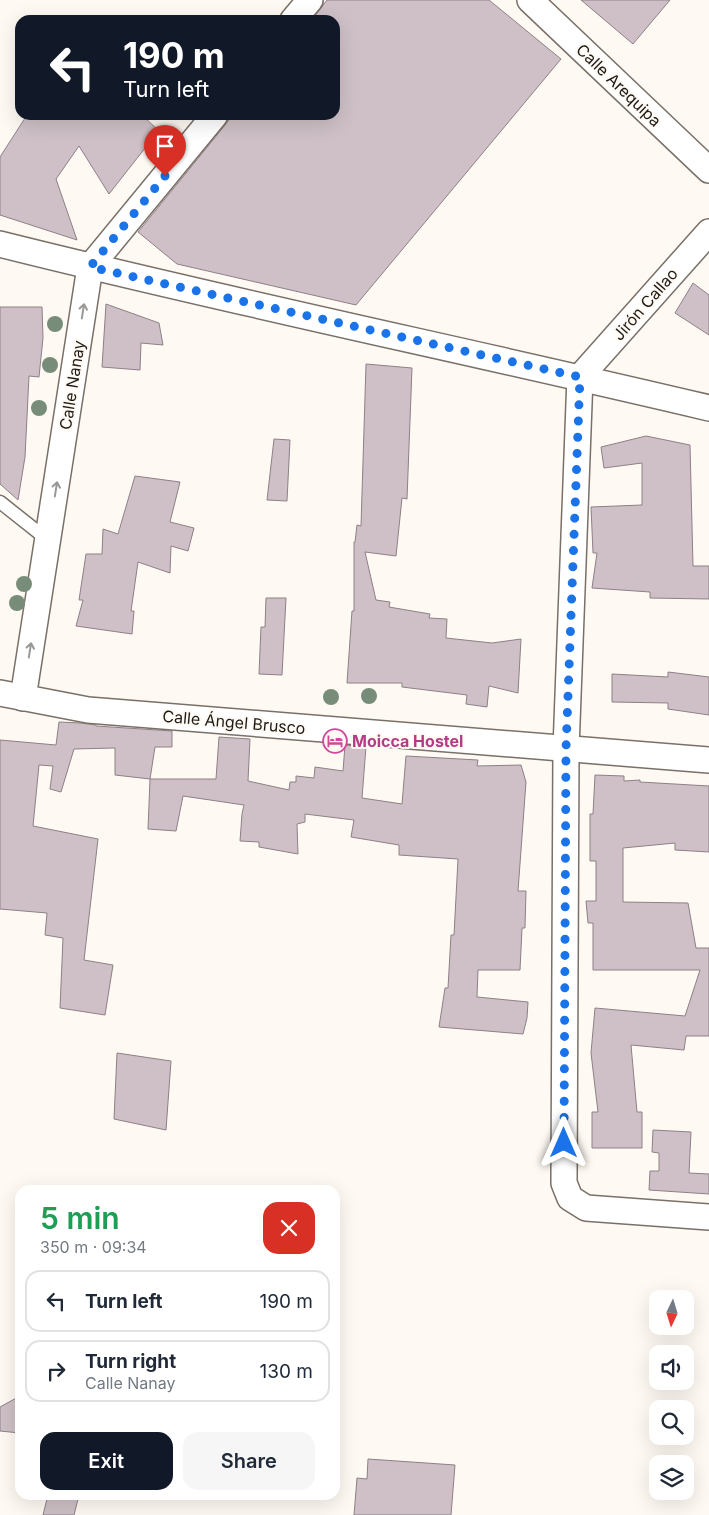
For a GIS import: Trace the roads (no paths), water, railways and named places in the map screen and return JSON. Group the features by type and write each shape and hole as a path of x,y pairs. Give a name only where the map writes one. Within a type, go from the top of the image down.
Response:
{"street":[{"path":"297,15 310,0"},
{"name":"Calle Arequipa","path":"530,0 709,170"},
{"path":"90,267 211,120"},
{"name":"Jirón Callao","path":"580,377 709,232"},
{"path":"0,244 90,267 580,377 709,408"},
{"name":"Calle Nanay","path":"12,695 48,540 90,267"},
{"path":"580,377 566,749 564,1183 570,1198 586,1208 709,1217"},
{"name":"Calle Ángel Brusco","path":"12,695 88,710 709,760"}],"lane":[{"path":"0,502 48,540"}],"place":[{"name":"Moicca Hostel","path":"335,741"}]}
